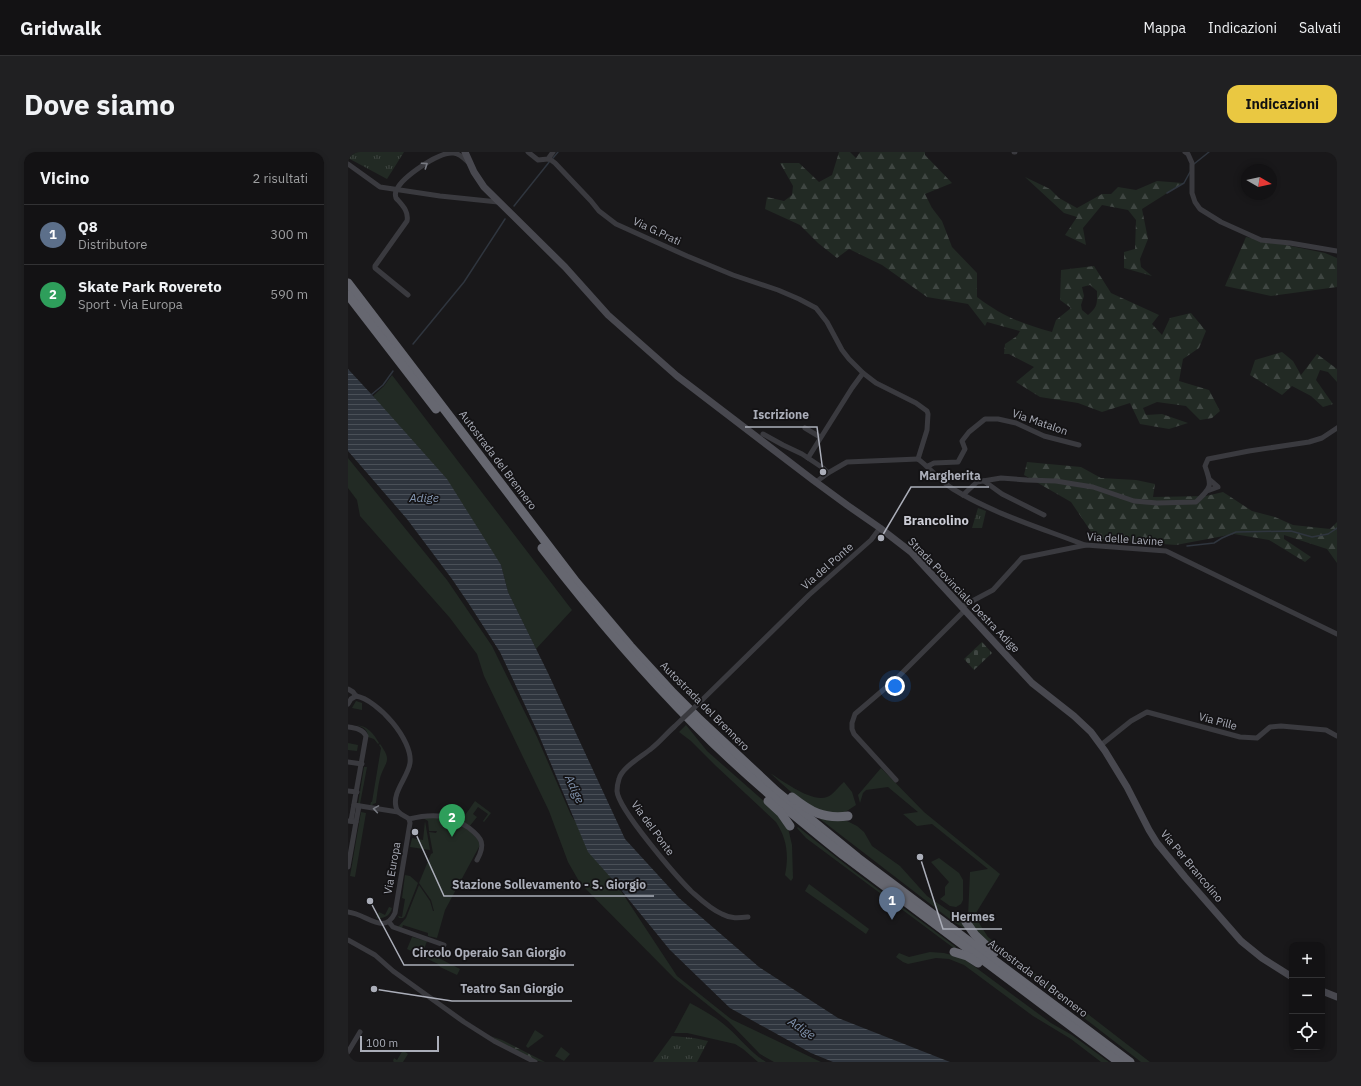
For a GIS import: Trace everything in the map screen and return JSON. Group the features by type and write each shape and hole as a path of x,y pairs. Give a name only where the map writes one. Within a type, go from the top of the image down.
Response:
{"highway":[{"name":"Autostrada del Brennero","path":"348,283 480,458 590,599 673,693 725,745 801,812 858,858 1130,1062"},
{"name":"Autostrada del Brennero","path":"348,294 603,626 695,726 744,772 798,819 843,855 1118,1062"},
{"path":"744,772 756,790 774,806 790,826"},
{"path":"763,779 775,785 815,813 834,817 848,816"},
{"path":"966,922 979,940 1014,968 1036,992"},
{"path":"954,952 971,959 1004,982 1024,992"}],"main road":[{"name":"Strada Provinciale Destra Adige","path":"466,152 469,163 484,187 565,267 608,315 677,376 911,552 962,609 1032,683 1074,716 1091,732 1101,745"},
{"name":"Via Per Brancolino","path":"1101,745 1127,787 1157,843 1242,941 1262,958 1289,975"},
{"path":"1325,992 1337,997"}],"street":[{"path":"408,295 375,268 407,221 407,212 396,198 396,190 411,174 443,154 453,152 469,163"},
{"path":"528,152 538,160 551,161 553,152"},
{"path":"1185,152 1188,154 1192,163 1192,193 1195,202 1200,209 1222,222 1262,240 1337,251"},
{"name":"Via G.Prati","path":"551,161 599,211 611,221 687,256 733,275 778,290 816,308 827,322 842,350 863,374 876,383 916,403 927,411 927,430 918,459"},
{"path":"348,164 380,187 440,196 498,202"},
{"path":"808,458 852,388 863,374"},
{"name":"Via Matalon","path":"928,466 934,463 958,462 965,449 962,441 969,432 985,419 998,419 1016,423 1044,436 1079,445"},
{"path":"805,428 820,437"},
{"path":"1208,492 1210,480 1205,466 1208,460 1249,451 1309,442 1322,438 1337,428"},
{"path":"763,434 802,454 828,473"},
{"path":"816,482 847,462 918,459 928,466 951,488 963,495 996,510 1086,545"},
{"path":"963,495 977,482 1001,478 1056,481 1093,487 1134,501 1157,503 1196,502 1208,492 1218,487 1210,480"},
{"path":"984,481 1002,494 1044,515"},
{"name":"Via del Ponte","path":"748,917 738,919 720,914 690,890 658,855 624,807 617,792 620,777 626,769 652,748 809,595 871,540 880,528"},
{"name":"Via delle Lavine","path":"896,780 854,734 852,729 853,718 859,710 896,679 962,609 993,590 1022,558 1086,545 1166,551 1337,634"},
{"path":"348,689 356,696 375,706 389,718 400,732 408,747 410,757 409,765 397,796 395,806 398,812"},
{"path":"348,702 356,696"},
{"name":"Via Pille","path":"1101,745 1132,721 1147,712 1240,737 1257,738 1270,727 1281,726 1326,730 1337,736"},
{"path":"348,727 358,729 366,734 348,867"},
{"path":"348,762 362,764"},
{"path":"348,791 357,792"},
{"path":"357,806 398,812 409,819 440,816 462,823 480,837 481,850 477,860"},
{"name":"Via Europa","path":"390,921 395,913 410,823 409,819"},
{"path":"348,912 354,913 378,924 390,921 393,927 444,945"},
{"path":"348,940 375,955 393,971 464,1022 494,1041 535,1062"},
{"path":"348,1052 360,1032"}],"green space":[{"path":"348,152 404,152 387,179 348,158"},
{"path":"839,152 850,152 856,158 860,152 925,152 925,155 952,183 925,194 932,208 942,221 952,247 977,273 977,297 1004,314 1031,326 1052,332 1056,320 1071,308 1060,300 1061,270 1094,266 1111,293 1159,315 1152,324 1162,335 1170,318 1191,313 1206,331 1199,348 1183,359 1179,381 1209,390 1220,411 1212,418 1200,420 1186,406 1157,402 1143,408 1146,415 1162,414 1188,423 1169,429 1140,424 1130,403 1102,412 1078,403 1040,397 1016,382 1034,367 1009,354 1004,354 1005,344 1017,336 1020,331 987,322 985,326 968,304 927,297 882,265 849,249 837,258 818,243 800,225 765,209 767,197 784,201 792,195 793,186 780,163 799,163 819,182 832,175","holes":["1090,285 1097,291 1096,304 1094,309 1088,315 1082,310 1081,305 1084,296 1082,287"]},
{"path":"1025,177 1050,189 1059,198 1077,208 1102,194 1111,194 1118,187 1136,190 1157,181 1183,183 1142,209 1148,239 1140,259 1141,267 1152,276 1124,268 1124,252 1135,249 1136,220 1128,210 1102,205 1083,228 1086,245 1065,235 1077,217 1064,213"},
{"path":"1246,237 1325,253 1337,258 1337,287 1271,296 1225,286"},
{"path":"1282,352 1293,361 1301,375 1317,354 1337,369 1337,382 1328,372 1320,370 1316,380 1333,404 1323,407 1311,396 1292,386 1282,395 1250,375 1255,360"},
{"path":"392,375 572,610 536,649 508,592 501,565 373,396 384,386"},
{"path":"348,458 447,580 492,646 537,737 571,815 677,976 731,1019 821,1062 774,1062 760,1054 728,1021 674,978 580,883 568,862 549,811 484,676 477,654 450,618 360,516 357,500 348,488"},
{"path":"1027,462 1081,467 1101,478 1136,480 1155,484 1153,497 1206,496 1223,492 1252,511 1275,517 1293,525 1330,529 1337,522 1337,563 1327,549 1284,535 1284,539 1311,557 1305,562 1269,540 1234,534 1176,545 1096,539 1071,502 1024,475"},
{"path":"978,508 986,511 982,528 972,528"},
{"path":"982,642 992,653 974,670 964,659"},
{"path":"356,701 362,703 362,710 352,708"},
{"path":"356,725 364,727 370,731 379,743 378,744 374,739 368,737 365,729"},
{"path":"686,725 707,751 775,811 788,828 792,845 793,878 791,881 785,875 787,854 785,841 776,822 691,741 679,732"},
{"path":"348,743 358,745 357,751 348,750"},
{"path":"380,744 384,750 387,761 380,778 376,803 370,806 372,802 381,748 379,745"},
{"path":"364,767 367,767 360,804 358,804"},
{"path":"881,768 924,812 1000,874 976,913 979,923 988,937 1150,1062 1141,1062 980,936 969,921 968,916 970,872 988,869 932,824 917,826 903,814 918,812 888,787 866,790 863,793 860,803 858,795"},
{"path":"770,773 806,794 821,798 829,796 844,782 852,792 856,805 840,814 821,812 802,801"},
{"path":"475,801 491,813 484,822 483,821 488,814 478,807 473,814 477,817 469,827 461,821"},
{"path":"361,812 366,813 355,877 350,876"},
{"path":"423,818 443,818 455,822 471,832 480,845 445,910 437,938 428,936 428,933 403,925 402,928 398,927 406,918 419,885 430,901 434,911 431,900 419,883 431,854 433,853 429,832 436,833 437,831 429,831 428,821"},
{"path":"820,818 847,821 857,826 864,832 872,846 900,866 927,896 958,917 966,929 955,923"},
{"path":"425,821 430,850 410,847 412,838 423,840"},
{"path":"798,827 855,872 956,947 955,949 806,838 797,828"},
{"path":"939,858 959,873 963,880 963,900 961,904 956,907 950,906 940,899 945,895 945,887 949,882 931,862"},
{"path":"405,875 410,876 418,883 405,916 403,918 399,918 398,916 402,917 405,899 402,898"},
{"path":"809,884 869,929 866,934 805,891"},
{"path":"389,907 392,908 388,915 382,918 376,918 379,912 385,915"},
{"path":"412,937 427,941 423,952 433,955 460,969 457,975 407,949"},
{"path":"930,952 944,953 963,958 1051,1023 1072,1035 1109,1062 1101,1062 1071,1039 1033,1016 964,965 949,959 936,958 908,964 896,957 899,953 909,957"},
{"path":"690,1003 723,1023 755,1054 766,1062 758,1062 735,1044 687,1033 674,1033"},
{"path":"535,1030 544,1036 528,1048 526,1046"},
{"path":"490,1036 502,1040 545,1062 525,1056"},
{"path":"672,1036 708,1041 697,1062 653,1062"},
{"path":"561,1047 570,1054 564,1061 555,1056"},
{"path":"403,1050 408,1054 403,1062 394,1062 394,1058 397,1060"}],"water":[{"name":"Adige","path":"348,369 447,479 501,565 508,592 548,673 625,839 679,898 759,967 838,1018 950,1062 833,1062 811,1053 730,1008 670,950 588,852 538,733 500,652 452,579 407,519 348,451"}],"waterway":[{"path":"553,158 558,152"},
{"path":"1194,164 1209,152"},
{"path":"514,206 550,161"},
{"path":"1167,193 1184,183 1190,172"},
{"path":"413,344 464,282 505,219"},
{"path":"371,395 383,385 393,371"},
{"path":"1187,546 1214,543 1236,532 1291,531 1312,537 1328,534 1337,528"}],"place":[{"name":"Iscrizione","path":"823,472"},
{"name":"Margherita","path":"881,538"},
{"name":"Stazione Sollevamento - S. Giorgio","path":"415,832"},
{"name":"Skate Park Rovereto","path":"452,837"},
{"name":"Hermes","path":"920,857"},
{"name":"Circolo Operaio San Giorgio","path":"370,901"},
{"name":"Q8","path":"892,920"},
{"name":"Teatro San Giorgio","path":"374,989"}],"district":[{"name":"Brancolino","path":"936,520"}]}
